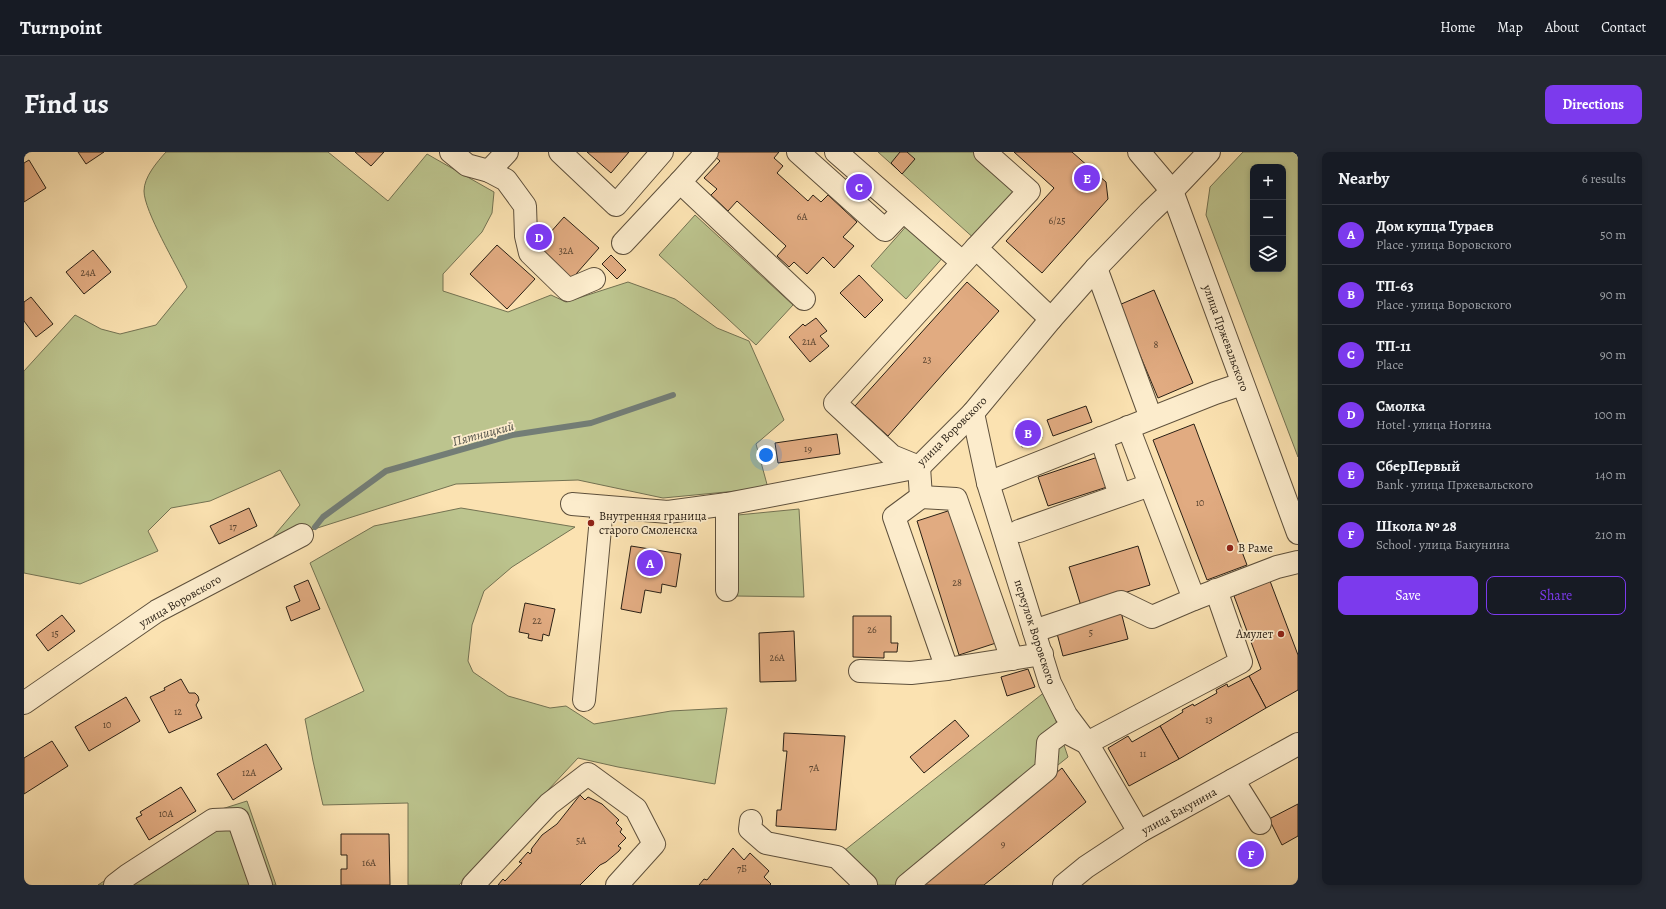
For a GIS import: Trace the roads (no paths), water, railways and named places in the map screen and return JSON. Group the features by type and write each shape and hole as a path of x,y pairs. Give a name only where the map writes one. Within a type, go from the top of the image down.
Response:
{"street":[{"path":"451,152 468,165 490,172 506,180 526,206 526,236 530,253 568,290 594,279"},
{"path":"490,172 507,152"},
{"path":"560,152 616,205 662,152"},
{"path":"623,243 707,152"},
{"path":"798,152 885,230 903,211"},
{"path":"836,152 903,211 969,255 1051,319"},
{"path":"921,497 919,467 892,456 835,403 1029,191 985,152"},
{"name":"улица Пржевальского","path":"1139,152 1172,192 1298,533"},
{"name":"улица Воровского","path":"572,504 668,512 728,504 919,467 973,413 1051,319 1096,268 1149,213 1172,192 1209,152"},
{"path":"680,182 804,299"},
{"path":"1096,268 1151,418"},
{"path":"988,483 1151,418 1242,384"},
{"name":"переулок Воровского","path":"973,413 988,483 1050,683 1063,709 1087,743 1139,832"},
{"path":"1128,427 1194,599"},
{"path":"1101,438 1120,495"},
{"path":"1019,531 1150,485"},
{"path":"947,669 894,517 921,497 956,499 1012,659"},
{"path":"727,590 728,504"},
{"path":"584,700 602,507"},
{"name":"улица Воровского","path":"24,703 157,611 302,535"},
{"path":"1034,631 1121,602 1152,617 1276,567 1298,562"},
{"path":"907,885 1046,770 1048,743 1064,731 1087,743 1240,662 1216,590"},
{"path":"860,671 911,673 947,669 1042,654"},
{"name":"улица Бакунина","path":"1064,885 1086,867 1139,832 1298,744"},
{"path":"473,885 549,804 588,774 636,809 654,844 617,885"},
{"path":"1233,780 1260,823"},
{"path":"115,885 128,875 214,820 238,819 261,885"},
{"path":"751,821 750,829 766,843 837,857 866,885"}],"waterway":[{"name":"Пятницкий","path":"315,527 323,517 386,471 512,435 591,423 673,395"}],"place":[{"name":"СберПервый","path":"1087,178"},
{"name":"ТП-11","path":"859,187"},
{"name":"Смолка","path":"539,237"},
{"name":"ТП-63","path":"1028,433"},
{"name":"Внутренняя граница старого Смоленска","path":"591,523"},
{"name":"В Раме","path":"1230,548"},
{"name":"Дом купца Тураев","path":"650,563"},
{"name":"Амулет","path":"1281,634"},
{"name":"Школа № 28","path":"1251,854"}]}
